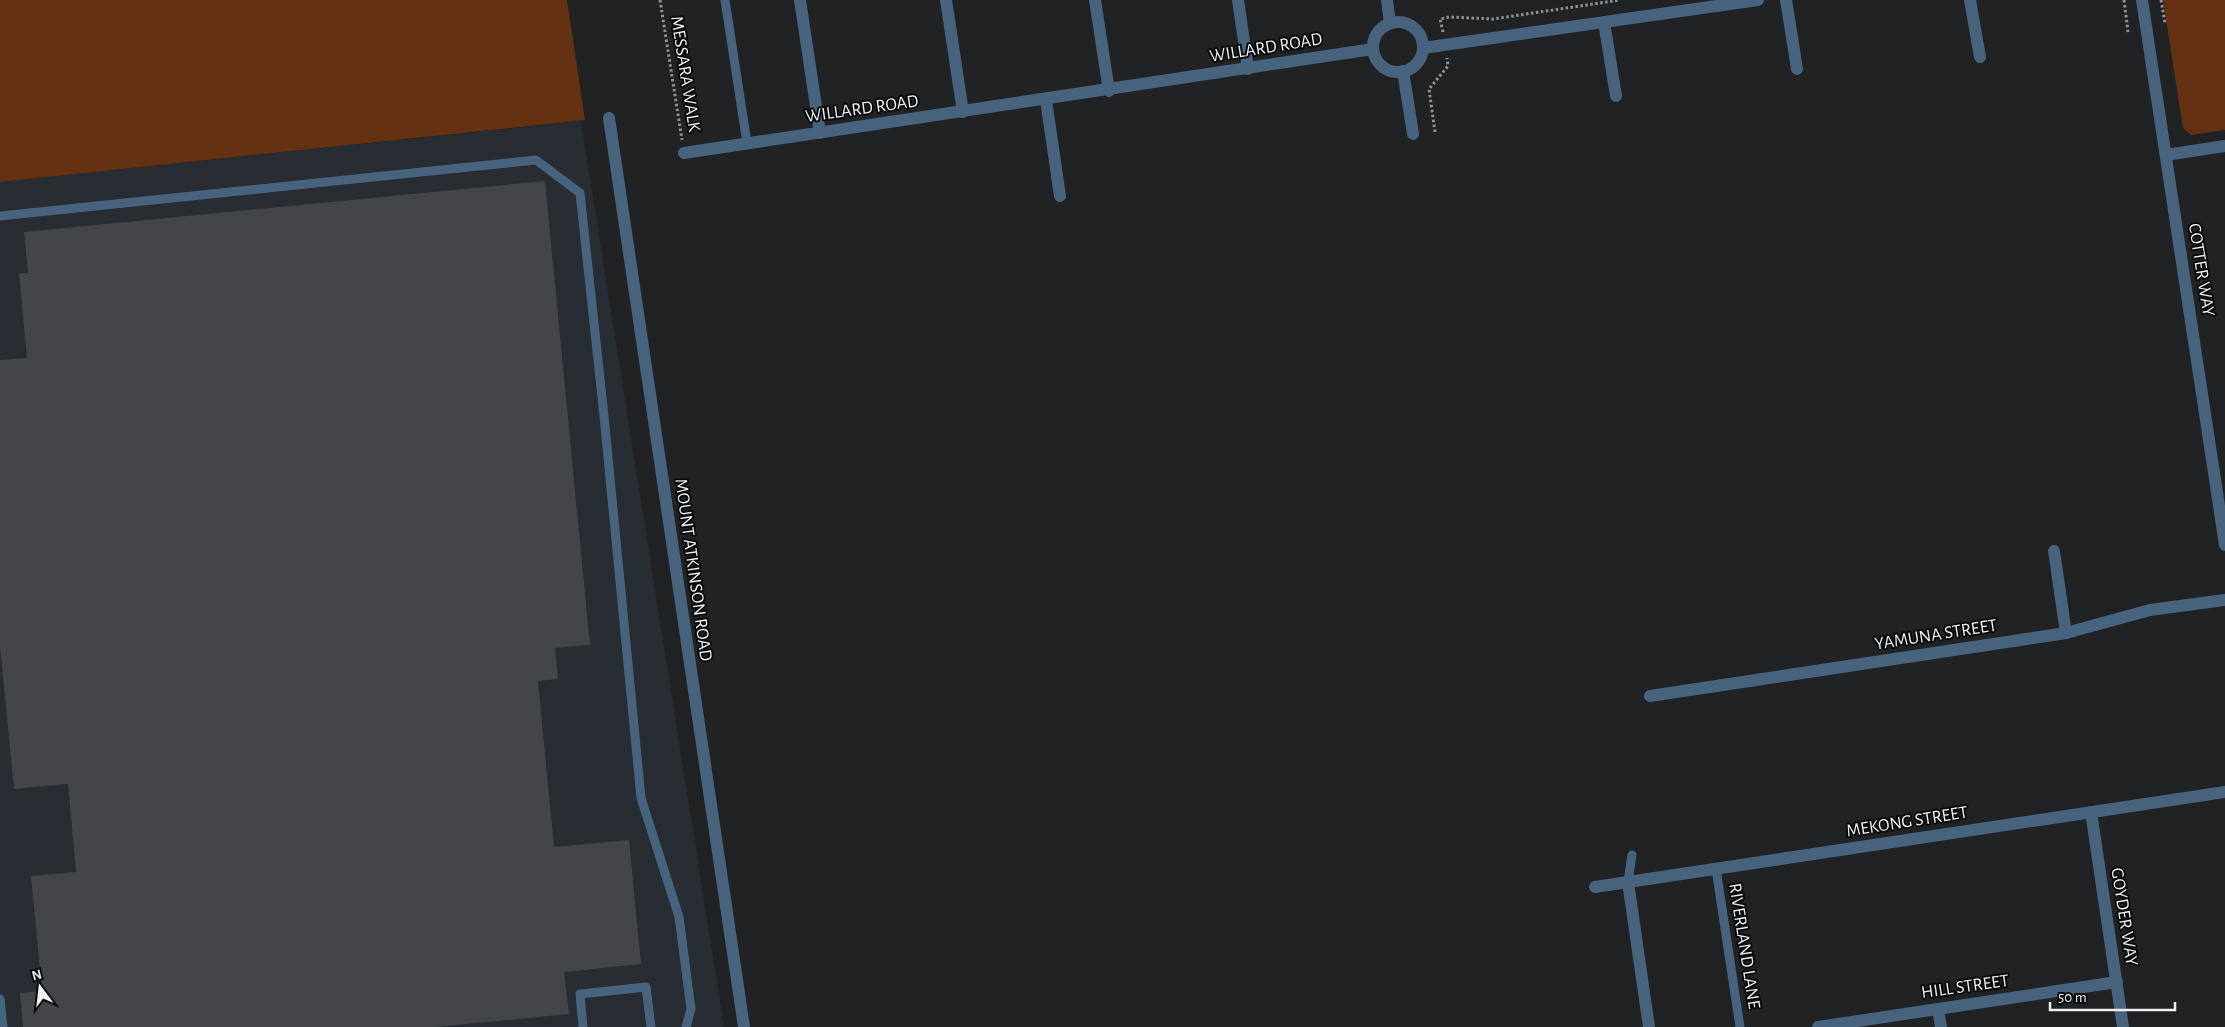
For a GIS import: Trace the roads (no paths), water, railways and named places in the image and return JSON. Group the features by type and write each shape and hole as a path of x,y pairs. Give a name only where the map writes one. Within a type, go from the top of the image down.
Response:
{"street":[{"path":"800,0 820,133"},
{"path":"946,0 963,112"},
{"path":"1095,0 1109,91"},
{"path":"1238,0 1248,69"},
{"path":"1387,0 1390,23"},
{"path":"1422,48 1758,0"},
{"path":"1786,0 1797,69"},
{"path":"1970,0 1980,57"},
{"name":"COTTER WAY","path":"2142,0 2225,545"},
{"path":"1604,22 1616,96"},
{"path":"1390,23 1406,24 1413,27 1422,41 1422,48 1416,63 1403,71 1387,69 1380,64 1373,49 1377,33 1390,23"},
{"name":"WILLARD ROAD","path":"684,153 1109,91 1373,49"},
{"path":"1403,71 1413,134"},
{"path":"1046,100 1060,196"},
{"name":"MOUNT ATKINSON ROAD","path":"609,118 744,1027"},
{"path":"2166,155 2225,146"},
{"path":"2054,551 2066,633"},
{"name":"YAMUNA STREET","path":"1650,696 2066,633 2150,610 2225,600"},
{"name":"MEKONG STREET","path":"1595,887 2225,792"},
{"name":"GOYDER WAY","path":"2091,812 2123,1027"},
{"path":"1628,882 1649,1027"},
{"name":"HILL STREET","path":"1818,1027 2117,982"},
{"path":"1938,1008 1941,1027"}],"lane":[{"path":"725,0 747,143"},
{"path":"0,216 536,160 580,193 604,416 641,798 679,917 691,1008 686,1027"},
{"path":"1628,882 1632,855"},
{"name":"RIVERLAND LANE","path":"1716,869 1740,1027"},
{"path":"583,1027 580,994 646,987 651,1027"},
{"path":"0,999 3,1027"}]}
